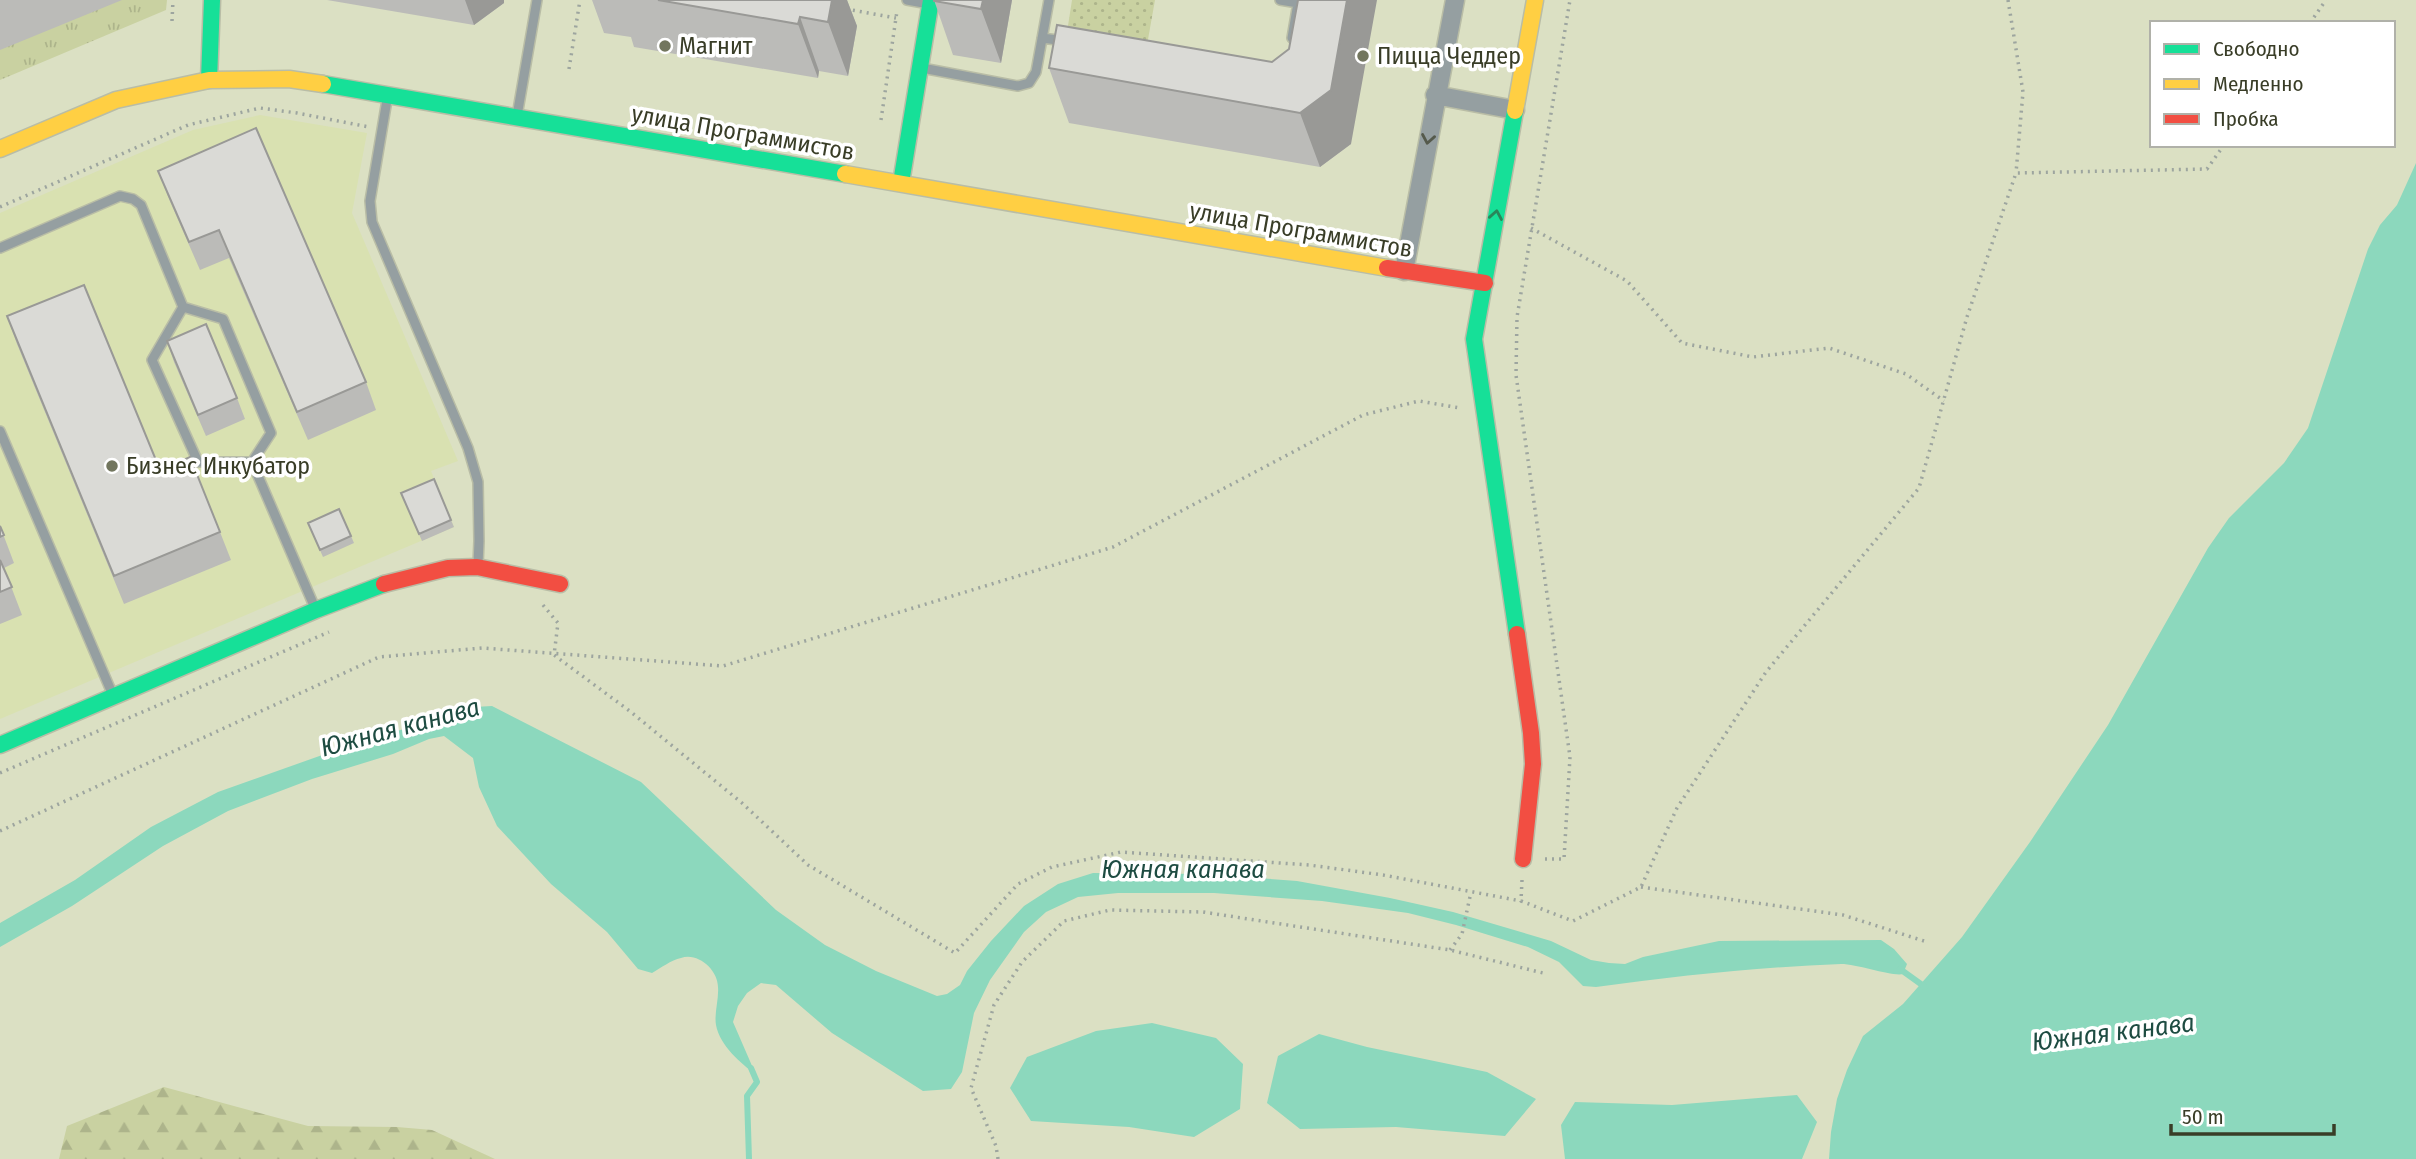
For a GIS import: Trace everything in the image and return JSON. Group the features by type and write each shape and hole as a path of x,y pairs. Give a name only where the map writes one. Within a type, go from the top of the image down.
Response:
{"street":[{"path":"209,80 212,0"},
{"path":"1404,271 1455,0"},
{"path":"1523,859 1533,764 1531,733 1474,339 1535,0"},
{"path":"901,183 931,2"},
{"name":"улица Программистов","path":"0,149 116,100 209,80 289,79 1485,283"},
{"path":"1436,95 1515,110"},
{"path":"0,745 316,610 388,583 448,568 477,567 560,584"}],"lane":[{"path":"517,117 537,0"},
{"path":"907,0 931,2"},
{"path":"920,68 1018,86 1029,83 1036,72 1049,0"},
{"path":"1280,0 1298,2 1289,54"},
{"path":"1042,37 1069,42"},
{"path":"388,94 370,201 372,222 468,448 478,482 480,541 477,567"},
{"path":"0,247 120,196 133,199 141,205 183,307"},
{"path":"183,307 152,360 198,462 252,462"},
{"path":"183,307 223,319 271,433 252,462"},
{"path":"0,431 113,695"},
{"path":"252,462 316,610"}],"path":[{"path":"172,21 173,0"},
{"path":"569,69 580,0"},
{"path":"1521,901 1523,859 1564,859 1570,757 1516,375 1517,317 1570,0"},
{"path":"1641,887 1677,808 1766,672 1919,488 1967,317 2016,173 2023,92 2008,0"},
{"path":"2311,21 2326,0"},
{"path":"844,9 896,18"},
{"path":"881,120 897,9"},
{"path":"0,207 188,125 260,108 381,130"},
{"path":"2016,173 2207,169 2223,147"},
{"path":"1531,228 1627,281 1682,343 1753,357 1829,348 1906,374 1944,401"},
{"path":"0,831 379,657 482,648 723,666 1113,547 1363,415 1419,401 1484,412"},
{"path":"554,655 558,624 539,600 560,584"},
{"path":"0,773 340,627"},
{"path":"554,655 631,712 722,786 807,864 955,953 1018,884 1052,867 1121,852 1309,865 1383,875 1521,901 1573,921 1641,887 1843,915 1924,942"},
{"path":"1450,950 1462,933 1471,892"},
{"path":"998,1159 996,1146 971,1088 990,1017 994,1005 1022,962 1064,922 1110,910 1203,912 1450,950 1543,973"}],"shaded area":[{"path":"260,115 367,133 352,213 458,461 431,471 454,527 0,719 0,213 193,130"}],"green space":[{"path":"0,0 167,0 166,10 0,80"},
{"path":"1072,0 1155,0 1147,45 1067,32"},
{"path":"164,1087 308,1126 432,1130 495,1159 59,1159 67,1126"}],"water":[{"path":"2416,163 2416,1159 1829,1159 1837,1099 1863,1036 1903,1004 1962,937 2030,842 2108,725 2208,548 2229,518 2284,463 2308,428 2368,249 2380,225 2397,205"},
{"path":"492,706 641,782 776,910 825,945 876,971 937,996 947,994 960,985 967,971 991,941 1024,906 1058,884 1093,873 1205,874 1297,881 1453,912 1551,941 1591,960 1609,963 1625,964 1643,957 1719,941 1881,940 1894,949 1907,964 1903,974 1841,964 1749,970 1596,987 1583,986 1559,962 1528,947 1408,913 1322,901 1214,893 1118,893 1078,897 1046,912 1024,932 990,980 974,1013 962,1072 951,1089 923,1091 832,1033 776,985 761,983 747,993 738,1006 733,1022 756,1075 732,1053 718,1033 718,987 711,969 700,960 687,957 674,960 652,973 638,969 607,932 551,884 497,826 479,787 473,758 444,736 312,779 228,811 163,846 72,906 0,947 0,923 75,880 151,827 218,792 373,737 432,722 461,721 474,707"},
{"path":"1152,1023 1216,1038 1243,1064 1240,1109 1194,1137 1129,1127 1031,1121 1010,1088 1027,1057 1096,1031"},
{"path":"1319,1034 1487,1072 1536,1099 1505,1136 1396,1127 1300,1129 1267,1103 1278,1056"},
{"path":"1797,1095 1817,1122 1802,1159 1565,1159 1561,1125 1575,1102 1672,1105"}],"building":[{"path":"658,0 832,0 828,22 800,17 798,24"},
{"path":"934,0 983,0 981,9"},
{"path":"1298,0 1347,0 1331,90 1300,113 1049,68 1057,25 1272,62 1289,49"},
{"path":"256,128 366,382 297,412 219,230 189,242 158,171"},
{"name":"Бизнес Инкубатор","path":"84,285 160,470 190,457 220,532 114,576 7,316"},
{"path":"206,324 237,398 198,415 167,341"},
{"path":"434,479 451,520 419,534 401,493"},
{"path":"339,509 351,536 320,550 308,523"},
{"path":"0,560 12,587 0,592"}],"waterway":[{"name":"Южная канава","path":"1900,969 1925,987"},
{"path":"749,1159 747,1096 757,1082 751,1068"}],"traffic: fast":[{"path":"209,80 212,0"},
{"path":"901,183 931,0"},
{"path":"323,84 845,174"},
{"path":"1515,111 1474,339 1517,634"},
{"path":"0,745 316,610 384,584"}],"traffic: slow":[{"path":"1515,111 1535,0"},
{"path":"0,149 116,100 209,80 289,79 323,84"},
{"path":"845,174 1387,268"}],"traffic: jam":[{"path":"1387,268 1485,283"},
{"path":"384,584 448,568 477,567 560,584"},
{"path":"1517,634 1533,764 1523,859"}],"place":[{"name":"Магнит","path":"665,46"},
{"name":"Пицца Чеддер","path":"1363,56"},
{"name":"Бизнес Инкубатор","path":"112,466"}]}
